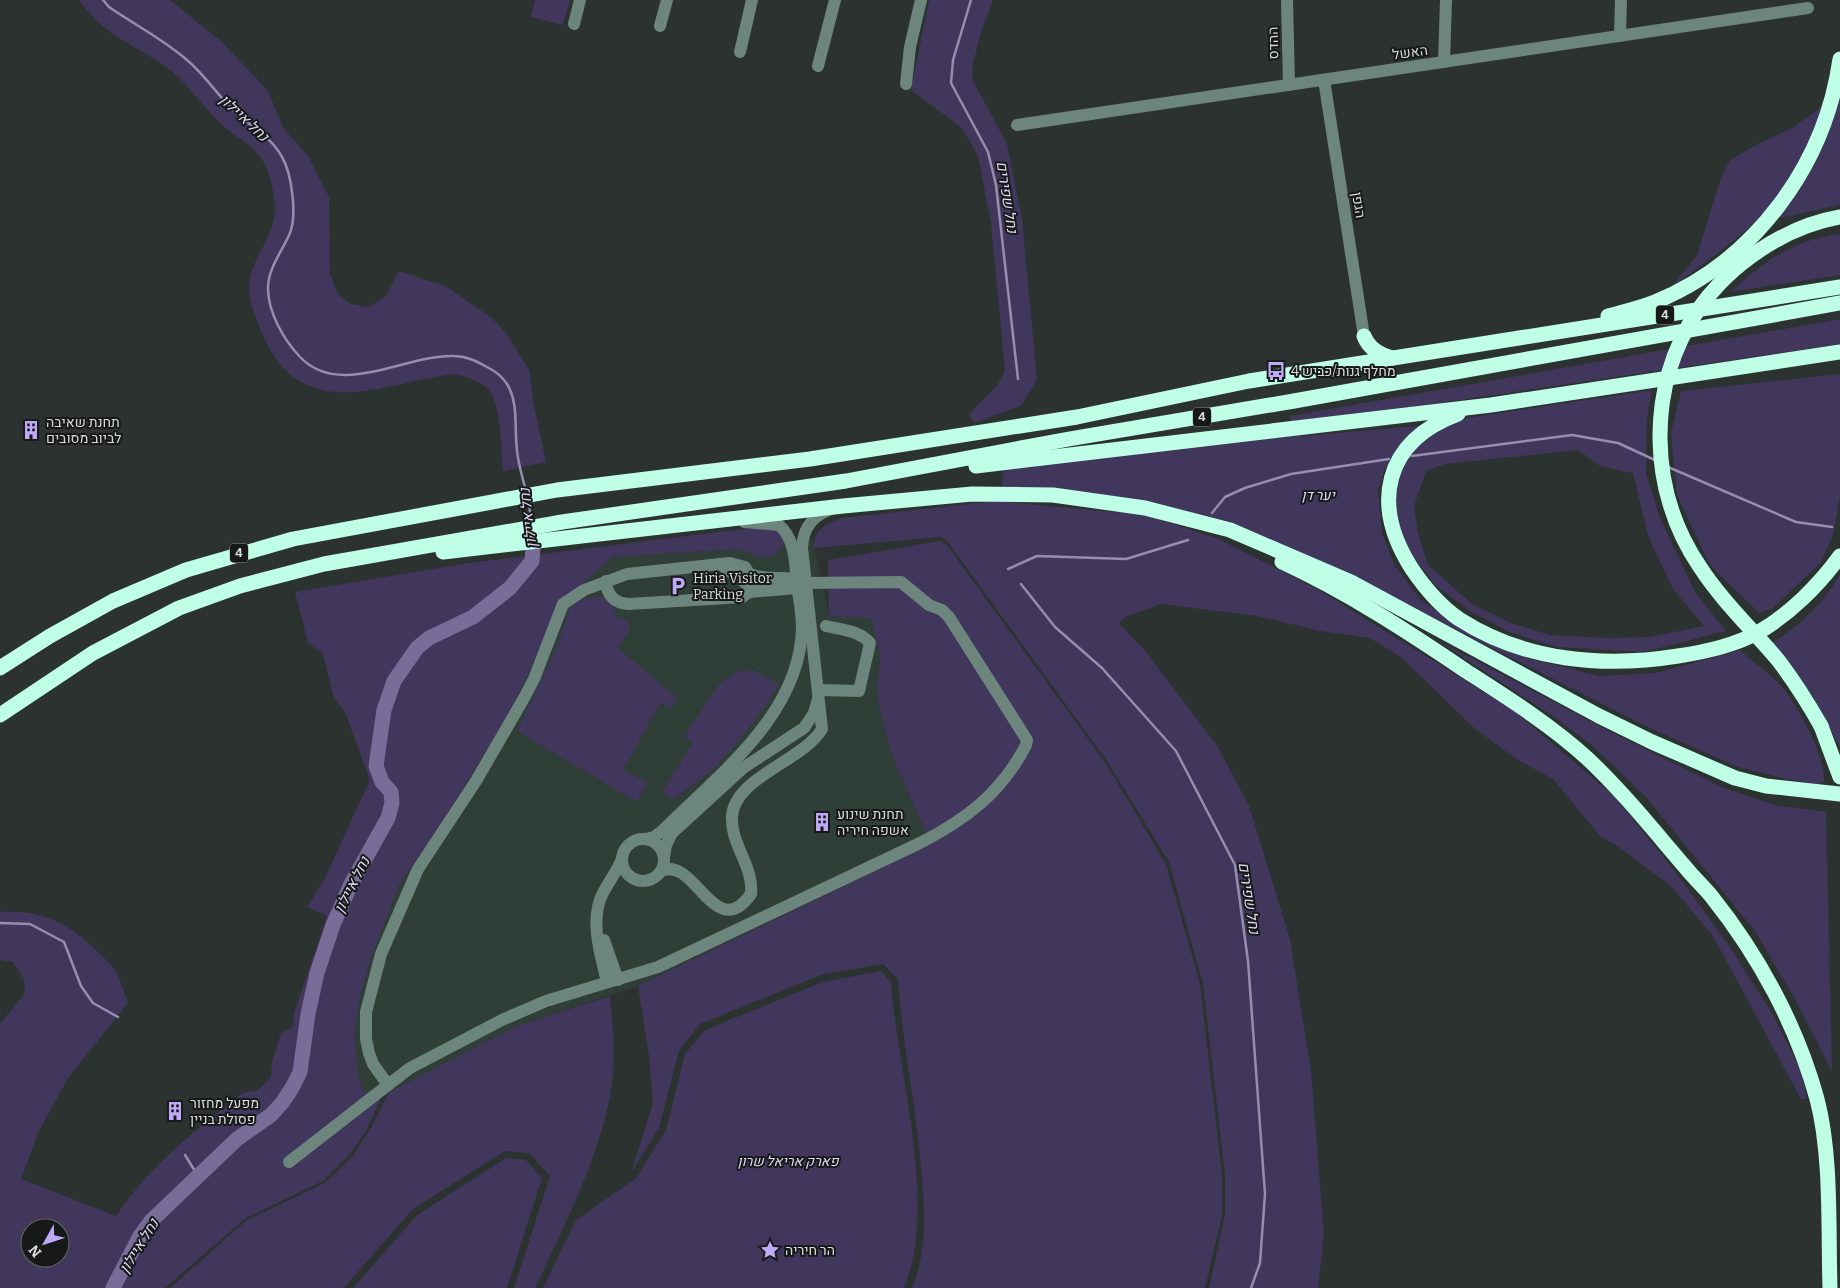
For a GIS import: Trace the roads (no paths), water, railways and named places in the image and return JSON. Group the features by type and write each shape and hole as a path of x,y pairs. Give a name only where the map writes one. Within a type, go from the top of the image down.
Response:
{"highway":[{"path":"1489,344 1607,317 1654,302 1685,286 1727,258 1763,226 1791,190 1807,164 1826,120 1840,59"},
{"path":"1840,217 1809,226 1758,250 1723,280 1703,303 1691,320 1675,354 1661,408 1660,429 1660,461 1665,490 1688,546 1715,588 1793,680 1821,726 1840,777"},
{"name":"4","path":"0,668 50,636 113,601 186,570 293,539 557,490 820,458 1077,417 1249,381 1343,368 1395,358 1840,287"},
{"name":"4","path":"0,715 93,653 179,608 240,586 324,564 506,538 562,522 846,481 1069,439 1294,401 1840,303"},
{"path":"1364,336 1376,352 1395,358"},
{"path":"1343,368 1359,353 1364,336"},
{"path":"846,481 1491,405 1833,352"},
{"path":"1491,405 1442,420 1416,437 1408,446 1394,472 1387,507 1390,523 1401,549 1429,591 1458,618 1514,645 1568,659 1604,663 1653,661 1698,653 1738,642 1766,628 1810,591 1840,556"},
{"path":"506,538 564,539 843,506 972,494 1022,493 1077,497 1186,517 1257,540 1353,583 1652,742 1735,778 1766,786 1840,794"},
{"path":"1186,517 1345,594 1408,632 1529,712 1586,757 1606,777 1712,896 1747,947 1779,1001 1801,1050 1817,1100 1828,1196 1830,1288"}],"street":[{"path":"574,24 580,0"},
{"path":"660,26 667,0"},
{"path":"740,52 752,0"},
{"path":"818,66 835,0"},
{"path":"906,84 910,47 921,0"},
{"name":"ההדס","path":"1287,0 1289,85"},
{"path":"1444,62 1446,0"},
{"path":"1620,36 1621,0"},
{"name":"האשל","path":"1017,125 1808,8"},
{"name":"הגפן","path":"1324,80 1364,336"},
{"path":"612,981 602,934 599,905 628,845 654,837 718,778 782,699 792,680 801,635 800,583 802,548 806,529 815,516 843,506"},
{"path":"599,905 611,884 627,879 640,881 652,879 661,871 673,868 682,871 709,902 717,906 734,908 747,900 751,894 751,878 735,841 732,814 737,801 748,788 817,737 822,729 819,692 800,583 790,539 779,525 720,521"},
{"path":"388,1085 373,1064 366,1039 366,1012 373,982 392,926 418,870 476,781 524,698 534,679 564,604 574,595 627,574 720,564 740,564 753,580 752,591"},
{"path":"720,564 752,591"},
{"path":"289,1162 410,1068 502,1020 546,1001 658,967 949,828 961,821 992,793 1011,772 1026,745 1024,733 949,617 942,610 929,605 901,582 800,583 761,578 750,574"},
{"path":"606,581 607,589 612,598 620,603 630,604 732,599 752,591 800,583"},
{"path":"819,692 859,691 870,643 858,633 826,626"},
{"path":"661,871 666,845 672,832 724,784 753,761 804,728 814,713 819,692"},
{"path":"644,839 657,844 664,857"},
{"path":"622,859 625,871 634,879 640,881"}],"waterway":[{"name":"נחל איילון","path":"103,0 109,7 159,39 187,60 232,109 272,143 286,164 291,184 292,225 290,233 270,273 268,288 271,307 278,326 300,357 316,369 334,374 354,375 435,357 454,356 471,359 493,370 501,376 511,391 519,466 526,492"},
{"name":"נחל שפירים","path":"971,0 953,60 951,83 988,152 996,185 1018,379"},
{"path":"1412,456 1572,435 1618,443 1657,461"},
{"path":"1212,513 1225,497 1245,488 1291,474 1389,459"},
{"path":"1668,467 1796,522 1832,527"},
{"name":"נחל איילון","path":"529,502 531,521"},
{"path":"1008,569 1037,556 1126,559 1188,540"},
{"name":"נחל איילון","path":"113,1288 140,1236 151,1221 237,1139 271,1115 292,1088 300,1072 308,1014 317,973 333,925 351,884 388,818 392,803 391,792 382,782 376,766 384,710 394,681 417,648 429,638 473,617 510,588 532,561 533,548"},
{"name":"נחל שפירים","path":"1021,584 1055,627 1102,668 1176,751 1235,865 1248,961 1265,1194 1260,1263 1251,1288"},
{"path":"0,923 30,924 64,942 81,986 93,1003 118,1017"},
{"path":"185,1155 198,1176"}],"place":[{"name":"מחלף גנות/כביש 4","path":"1276,371"},
{"name":"תחנת שאיבה לביוב מסובים","path":"31,430"},
{"name":"Hiria Visitor Parking","path":"678,586"},
{"name":"תחנת שינוע אשפה חיריה","path":"822,822"},
{"name":"מפעל מחזור פסולת בניין","path":"175,1111"},
{"name":"הר חיריה","path":"770,1250"}],"park label":[{"name":"יער דן","path":"1318,495"},
{"name":"פארק אריאל שרון","path":"788,1161"}]}
